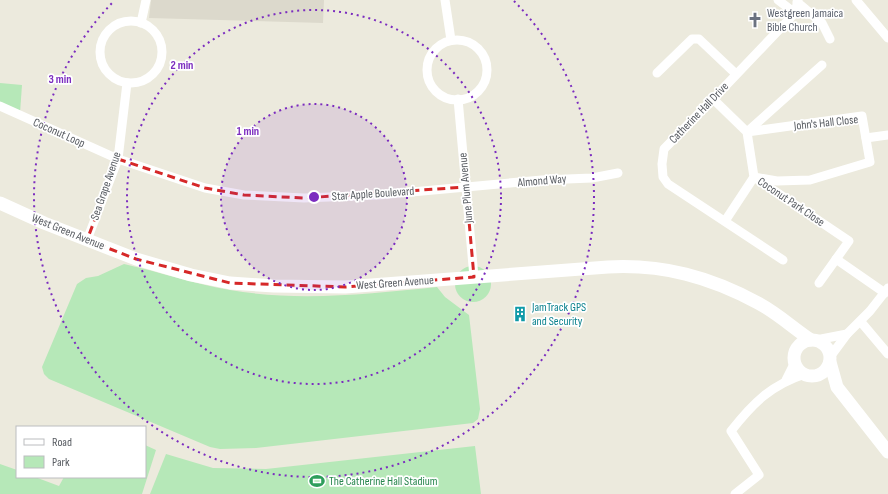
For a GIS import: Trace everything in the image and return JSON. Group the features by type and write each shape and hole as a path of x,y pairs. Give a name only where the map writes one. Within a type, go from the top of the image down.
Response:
{"street":[{"path":"141,23 146,0"},
{"path":"445,0 451,40"},
{"path":"778,0 795,13 798,1 822,23 830,39"},
{"path":"856,0 888,38"},
{"name":"Catherine Hall Drive","path":"783,260 668,184 663,177 662,164 664,149 795,13"},
{"path":"128,22 141,23 156,33 160,41 162,51 161,60 152,75 136,83 127,83 117,79 108,72 102,63 101,48 106,35 116,26 128,22"},
{"path":"657,73 692,39 696,38 736,74"},
{"path":"451,40 463,40 475,46 483,55 487,66 487,74 482,86 472,96 458,99 445,96 433,88 429,79 427,70 429,60 434,51 441,44 451,40"},
{"path":"747,132 822,65"},
{"name":"Sea Grape Avenue","path":"87,240 118,159 127,83"},
{"name":"June Plum Avenue","path":"458,99 474,277"},
{"path":"713,99 747,132 754,178 725,221"},
{"name":"Coconut Loop","path":"0,106 118,159"},
{"name":"John's Hall Close","path":"747,132 862,116 866,138 888,135"},
{"name":"Coconut Park Close","path":"754,178 777,181 810,180 870,162 866,138"},
{"name":"Star Apple Boulevard","path":"118,159 205,188 265,196 304,198 379,195 466,187"},
{"name":"Almond Way","path":"466,187 592,178 618,173"},
{"name":"Coconut Park Close","path":"754,178 848,241 836,259"},
{"name":"West Green Avenue","path":"0,203 136,259 191,275 230,283 274,286 345,287 608,267 633,266 662,268 710,281 758,303 790,326 814,340"},
{"path":"735,494 759,475 731,431 766,393 786,380 824,372 830,359 847,334 861,322 886,290 836,259 819,283"},
{"path":"861,322 888,354"},
{"path":"790,326 798,369 837,387"},
{"path":"786,380 801,344 847,334"},
{"path":"814,340 826,346 837,387 888,452"}],"highlighted area":[{"path":"118,159 205,188 244,195 304,198 466,187 474,277 345,287 230,283 136,259 87,240"}],"shaded area":[{"path":"151,0 324,0 323,23 149,18"}],"green space":[{"path":"0,83 22,85 20,113 0,103"},
{"path":"124,264 230,290 282,296 334,296 437,287 445,297 469,315 480,409 478,419 473,423 256,448 220,449 210,447 49,379 44,374 42,367 77,284 86,278 98,276"},
{"path":"477,266 486,271 490,277 490,291 486,297 477,302 469,302 460,297 456,291 455,280 460,271 466,267"},
{"path":"146,445 156,450 142,494 0,494 0,464 16,470 16,478 38,478 59,486 63,478 146,478"},
{"name":"The Catherine Hall Stadium","path":"475,446 481,494 150,494 166,454 213,468 266,469"}],"place":[{"name":"Westgreen Jamaica Bible Church","path":"755,20"},
{"name":"JamTrack GPS and Security","path":"520,314"},
{"name":"The Catherine Hall Stadium","path":"317,481"}]}
